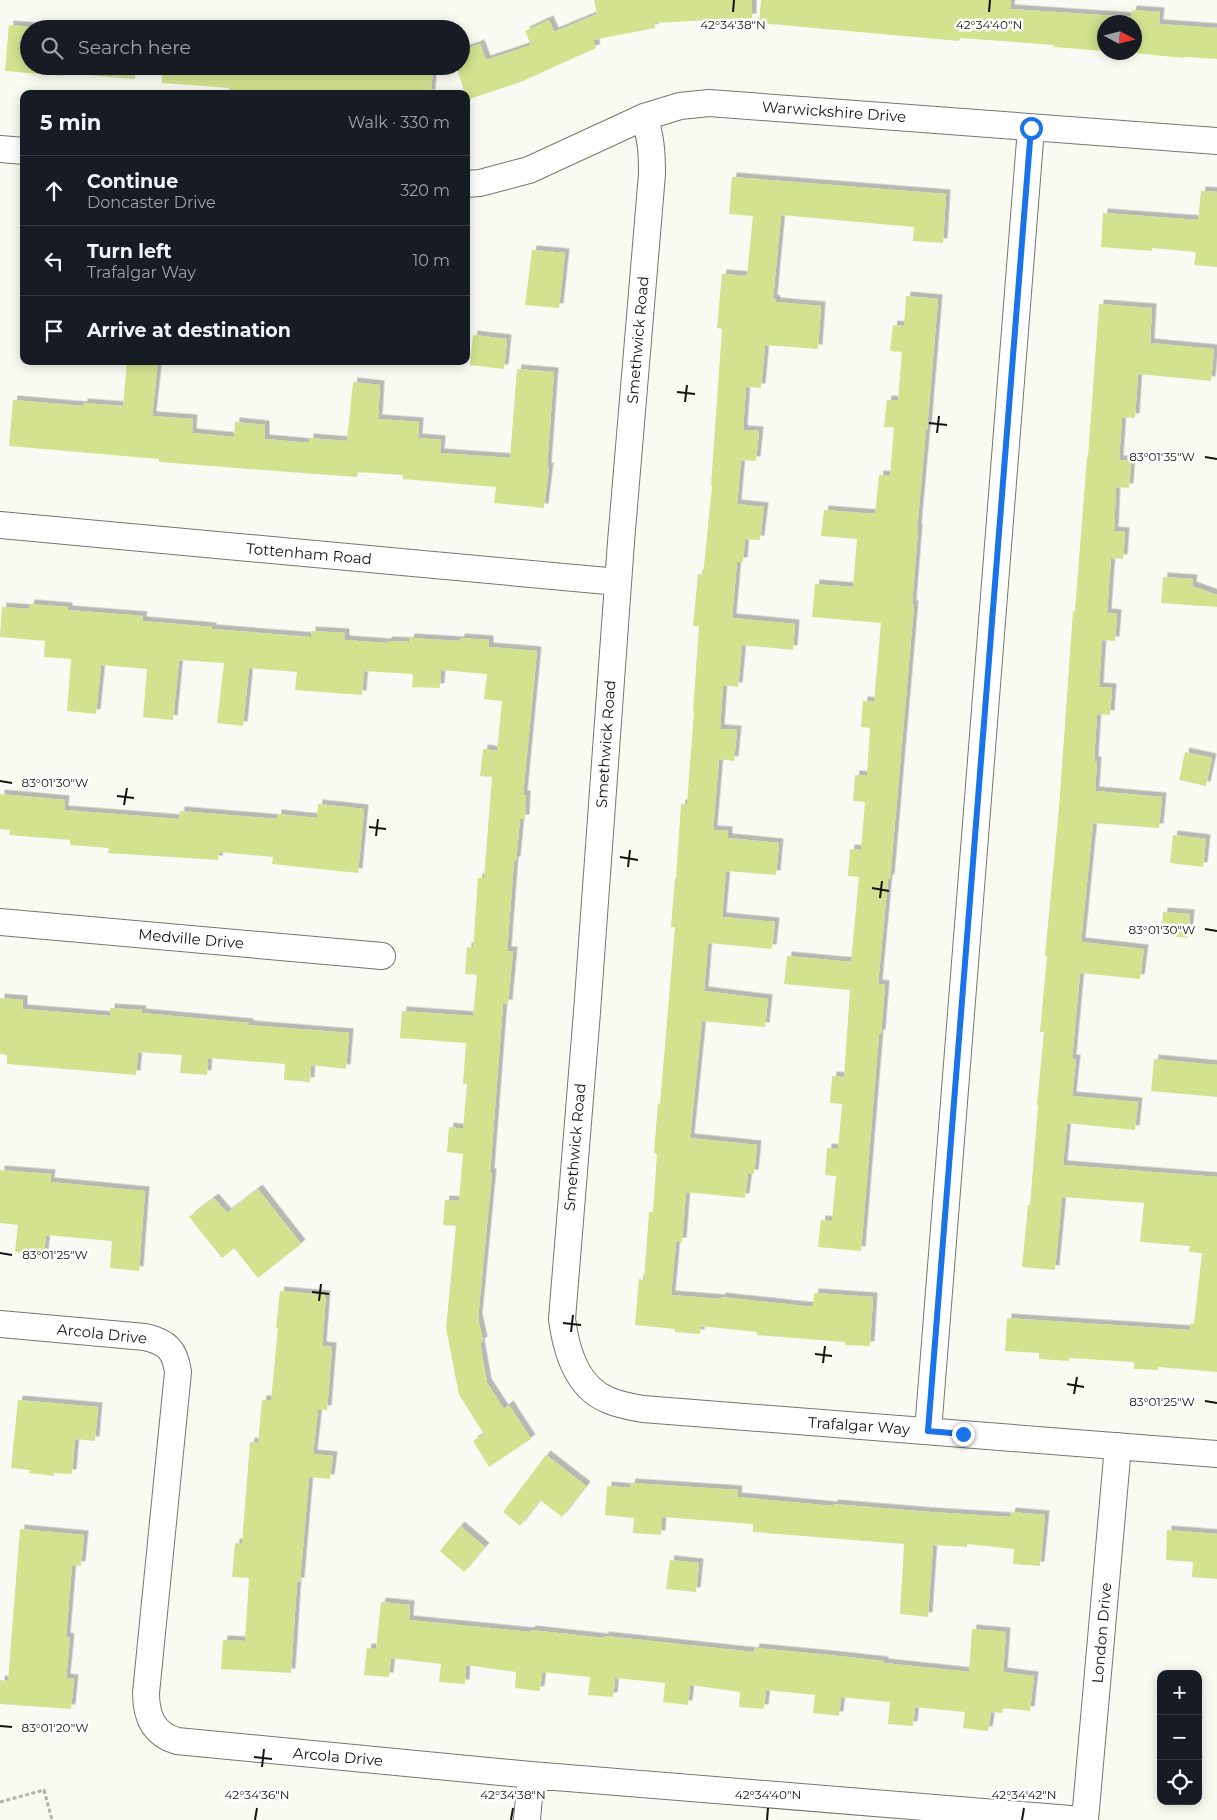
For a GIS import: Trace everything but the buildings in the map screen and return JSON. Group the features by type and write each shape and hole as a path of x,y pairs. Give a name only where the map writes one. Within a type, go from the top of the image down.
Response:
{"street":[{"name":"Warwickshire Drive","path":"470,184 480,184 529,170 644,117 680,106 709,103 1217,142"},
{"name":"Smethwick Road","path":"575,1370 565,1342 562,1319 618,582 652,174 652,148 650,134 644,117"},
{"path":"928,1431 1031,128"},
{"path":"0,149 20,151"},
{"name":"Tottenham Road","path":"0,525 618,582"},
{"name":"Medville Drive","path":"0,922 382,956"},
{"name":"Arcola Drive","path":"0,1324 145,1337 158,1340 169,1348 176,1360 178,1372 146,1693 148,1714 152,1724 167,1738 176,1741 903,1813 1084,1820"},
{"name":"Trafalgar Way","path":"575,1370 591,1389 606,1400 643,1409 1217,1454"},
{"name":"London Drive","path":"1084,1820 1118,1446"},
{"path":"527,1820 531,1775"}],"path":[{"path":"0,1802 44,1790 52,1820"}],"route":[{"path":"963,1434 928,1431 1031,128"}]}
